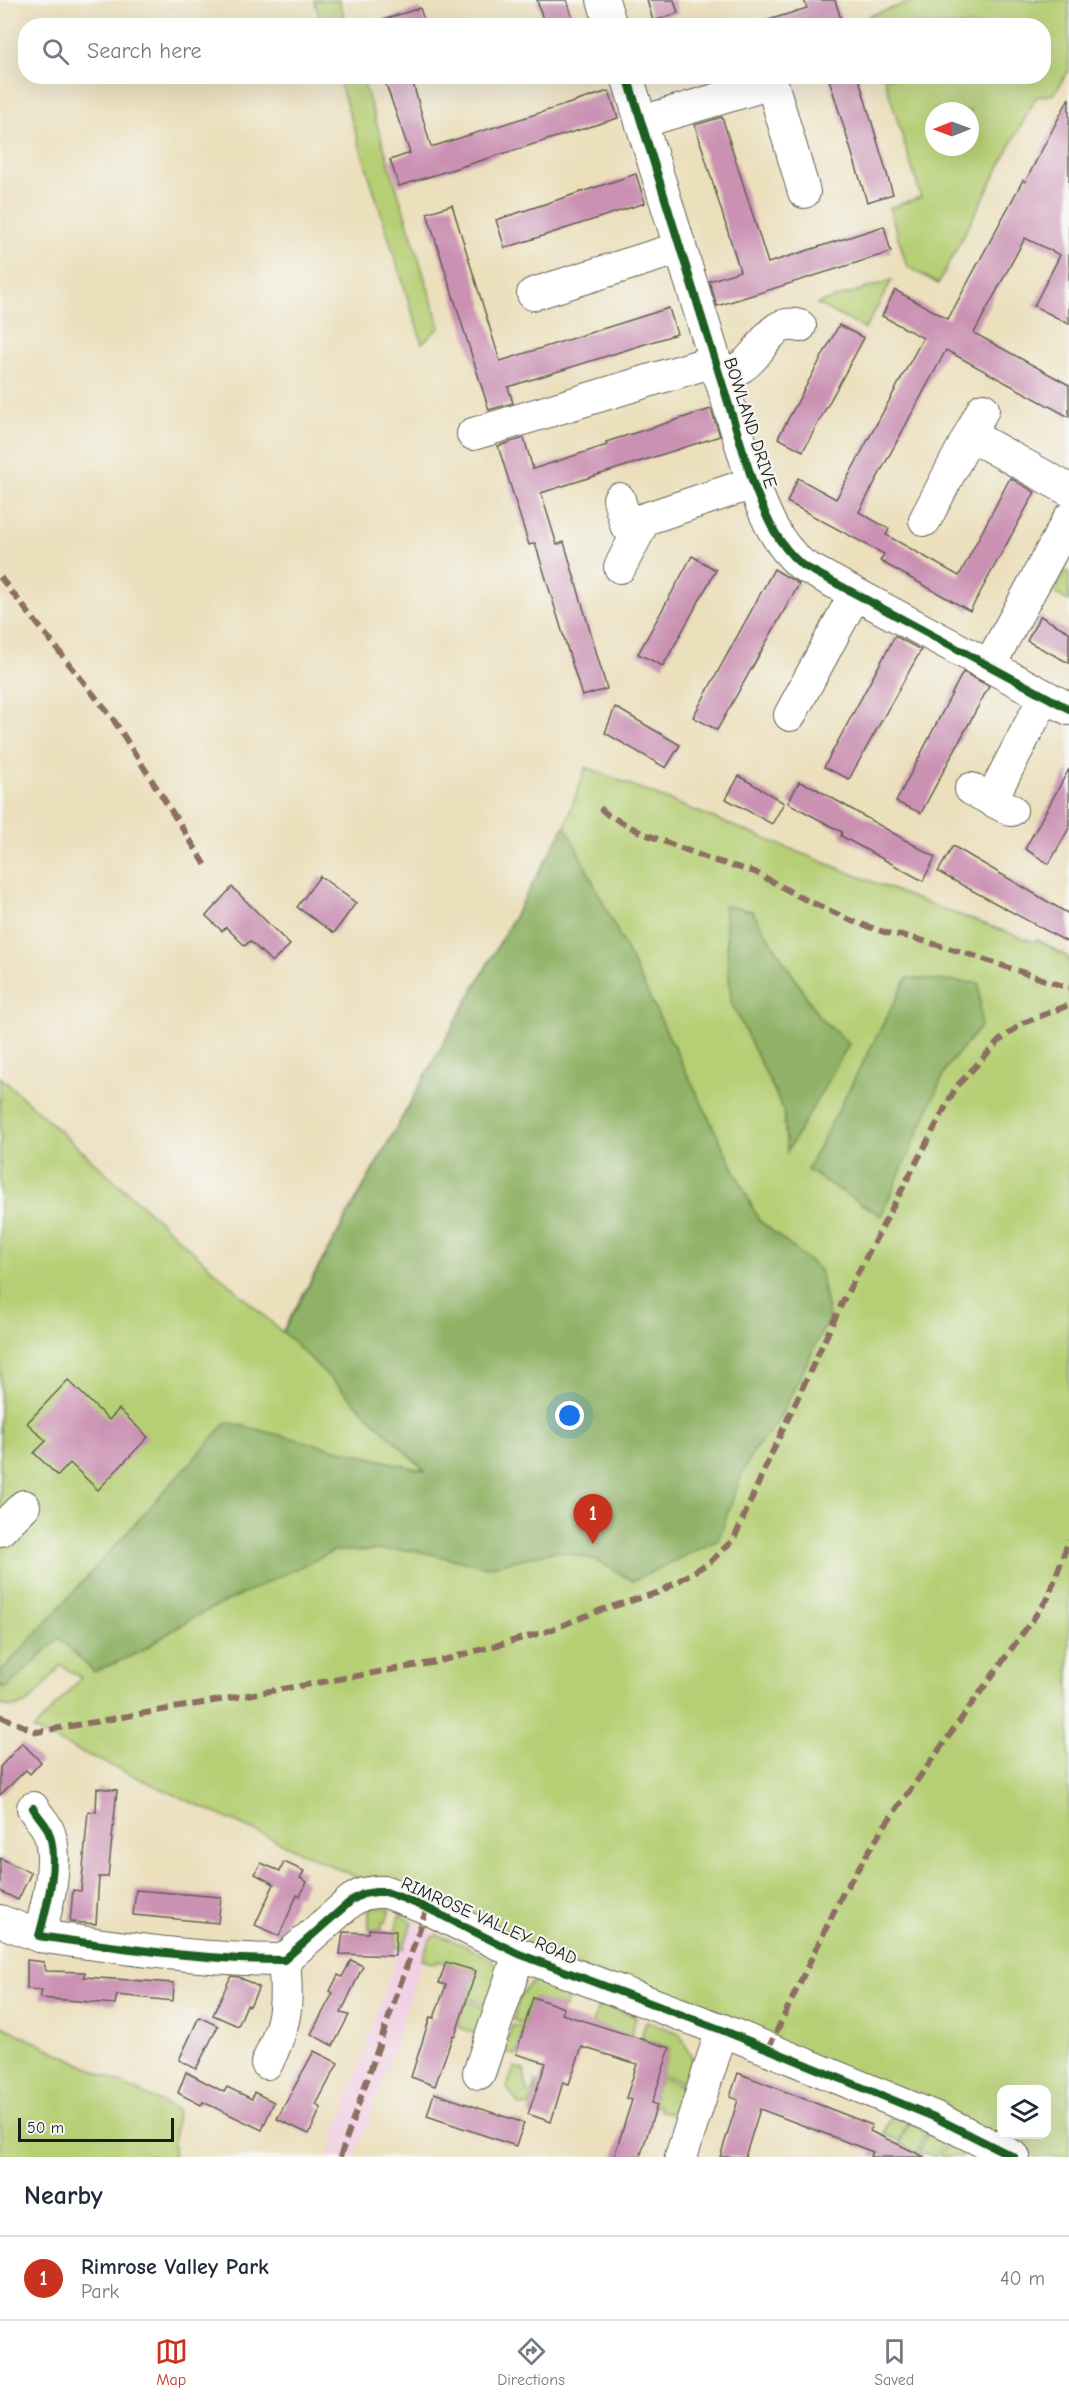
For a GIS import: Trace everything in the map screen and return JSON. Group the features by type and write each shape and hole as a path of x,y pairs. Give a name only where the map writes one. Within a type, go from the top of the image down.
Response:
{"street":[{"path":"603,0 609,18"},
{"name":"BOWLAND DRIVE","path":"629,84 753,483 771,526 786,551 802,565 1057,702"},
{"path":"641,122 769,84"},
{"path":"772,84 804,192"},
{"path":"533,294 680,248"},
{"name":"BOWLAND DRIVE","path":"473,434 716,368 742,367 779,327 789,323 800,326"},
{"path":"925,520 976,422 1069,490"},
{"name":"BOWLAND DRIVE","path":"619,499 626,525 753,483"},
{"path":"620,567 645,519"},
{"path":"990,666 1060,559 1069,519"},
{"path":"789,715 855,594"},
{"path":"991,800 1057,702"},
{"path":"0,1530 24,1506"},
{"path":"33,1808 48,1829 53,1858 49,1901 39,1936"},
{"name":"RIMROSE VALLEY ROAD","path":"284,1960 352,1900 363,1894 386,1892 428,1908 519,1954 722,2030 934,2117 1014,2157"},
{"path":"0,1921 39,1936 114,1947 235,1960 284,1960 287,1998 281,2035 267,2062"},
{"path":"479,2073 519,1954"},
{"path":"681,2157 722,2030"}],"shaded area":[{"path":"412,1922 439,1935 429,1940 367,2126 354,2157 328,2157 393,1967 396,1947 404,1949"}],"green space":[{"path":"314,0 339,0 345,18 320,18"},
{"path":"918,0 1069,0 1069,70 1054,94 1036,97 938,284 907,266 889,208 921,197 886,84 1051,84 1051,18 868,18 868,16"},
{"path":"340,84 364,84 440,327 422,343"},
{"path":"892,280 865,329 817,304"},
{"path":"1065,571 1069,573 1069,601 1054,593"},
{"path":"586,767 918,900 1034,942 1037,939 1069,958 1069,2157 1036,2157 1001,2139 1051,2139 1051,2085 997,2085 997,2137 960,2118 360,1879 33,1730 81,1678 61,1665 28,1702 10,1707 0,1704 0,1077 282,1332 565,826"},
{"path":"565,825 759,1220 820,1270 829,1318 777,1423 754,1450 742,1474 718,1540 633,1581 596,1560 557,1551 487,1567 413,1550 334,1551 192,1618 140,1652 94,1672 59,1638 7,1688 0,1686 0,1673 227,1422 425,1471 283,1332"},
{"path":"724,905 752,911 820,1018 849,1044 787,1152 783,1109 731,1002"},
{"path":"907,978 979,983 981,1026 947,1067 881,1216 807,1170"},
{"path":"369,1908 390,1909 386,1922 382,1922 382,1930 369,1929"},
{"path":"400,1914 412,1922 403,1949 396,1947 396,1928"},
{"path":"436,1935 470,1948 494,1963 497,1968 497,1977 489,2005 467,1998 476,1971 438,1961 436,1964 422,1960 429,1940"},
{"path":"544,1980 571,1991 564,2008 533,1998 525,2024 513,2020 519,2000 526,1988 536,1981"},
{"path":"466,2001 488,2009 479,2034 458,2027"},
{"path":"599,2003 636,2017 631,2036 593,2024"},
{"path":"646,2021 679,2033 692,2057 685,2082 661,2075 670,2048 641,2038"},
{"path":"0,2025 177,2110 173,2157 0,2157"},
{"path":"512,2025 524,2028 516,2055 504,2052"},
{"path":"514,2067 524,2070 527,2092 532,2093 535,2082 538,2083 529,2107 519,2105 507,2088"},
{"path":"660,2078 683,2085 674,2115 659,2110 660,2106 652,2103"},
{"path":"892,2115 908,2121 899,2141 884,2134"},
{"path":"909,2123 927,2130 916,2153 900,2143"},
{"path":"929,2131 946,2139 937,2157 919,2153"},
{"path":"948,2140 966,2148 962,2157 941,2157"}],"building":[{"path":"537,0 567,0 573,18 543,18"},
{"path":"647,0 674,0 678,13 662,18 652,18"},
{"path":"804,0 835,0 841,18 775,18 807,8"},
{"path":"420,8 423,18 389,18"},
{"path":"386,84 413,84 431,147 609,91 618,118 399,186 390,160 410,153"},
{"path":"830,84 860,84 893,194 867,202"},
{"path":"1069,98 1069,324 1034,306 1060,255 1025,238 974,333 1069,385 1069,417 946,350 859,512 889,529 886,535 959,576 1010,478 1035,492 970,611 880,561 884,554 787,502 798,478 836,499 923,338 882,316 895,290 948,319"},
{"path":"722,117 768,263 884,226 891,252 717,306 709,281 740,271 695,125"},
{"path":"636,174 645,203 505,248 496,220"},
{"path":"452,205 500,361 669,308 677,334 508,387 513,403 489,410 427,213"},
{"path":"839,325 864,338 803,451 778,438"},
{"path":"711,409 720,436 541,493 557,545 564,542 607,689 582,696 535,543 529,545 498,446 524,438 533,469 607,445 606,442"},
{"path":"692,556 716,570 663,666 638,654"},
{"path":"774,569 799,584 717,730 693,717"},
{"path":"1040,616 1069,632 1069,663 1027,641"},
{"path":"895,636 921,650 849,779 824,767"},
{"path":"963,672 989,686 921,813 896,802"},
{"path":"615,707 680,745 666,768 605,733"},
{"path":"1069,769 1069,828 1049,864 1025,849"},
{"path":"739,776 784,803 772,824 726,799"},
{"path":"799,782 813,787 935,857 923,881 841,836 842,832 788,803"},
{"path":"953,846 1069,914 1069,943 938,872"},
{"path":"320,876 356,903 334,933 297,907"},
{"path":"232,887 290,945 272,962 250,941 245,946 226,927 222,931 206,916"},
{"path":"68,1380 109,1420 119,1409 148,1437 98,1490 70,1463 58,1476 34,1453 46,1441 27,1423"},
{"path":"22,1743 41,1762 30,1774 26,1770 0,1795 0,1767"},
{"path":"97,1788 117,1790 108,1877 99,1877 96,1924 70,1922 73,1890 81,1891 88,1811 96,1812"},
{"path":"0,1858 31,1873 18,1900 0,1891"},
{"path":"284,1862 304,1871 300,1878 307,1882 300,1896 297,1895 279,1936 255,1925 274,1884 255,1874 261,1863 280,1871"},
{"path":"136,1890 221,1897 218,1923 133,1915"},
{"path":"369,1929 396,1931 395,1956 340,1954 343,1932 369,1933"},
{"path":"27,1960 44,1962 46,1971 85,1972 84,1977 174,1983 173,2001 117,1995 115,2004 40,1998 42,1990 27,1989"},
{"path":"351,1960 363,1966 341,2013 349,2015 333,2046 311,2034 333,1993 330,1991 338,1975 342,1977"},
{"path":"446,1962 476,1971 455,2036 453,2035 435,2086 411,2077 430,2017 434,2018 446,1985 439,1983"},
{"path":"231,1976 239,1977 259,1987 250,2006 247,2005 238,2026 213,2015"},
{"path":"533,1997 564,2008 562,2014 670,2048 652,2103 657,2105 640,2157 614,2157 632,2100 626,2098 637,2064 582,2047 569,2084 563,2082 551,2122 528,2114 546,2063 516,2054"},
{"path":"199,2017 218,2026 196,2069 179,2060"},
{"path":"314,2051 338,2063 316,2105 321,2108 309,2134 277,2119"},
{"path":"186,2072 224,2092 227,2087 252,2099 254,2092 274,2102 262,2130 203,2102 201,2105 178,2093"},
{"path":"738,2073 872,2125 870,2131 925,2157 870,2157 873,2152 760,2109 745,2157 720,2157 738,2100 730,2097"},
{"path":"434,2093 524,2123 516,2146 427,2116"}],"marked path":[{"path":"0,577 113,719 207,867"},
{"path":"600,808 608,815 640,832 712,860 755,872 800,897 852,921 887,933 910,937 965,953 1069,988"},
{"path":"0,1716 37,1732 436,1662 545,1632 601,1610 660,1592 710,1562 734,1539 843,1301 956,1087 999,1041 1023,1023 1069,1005"},
{"path":"768,2049 843,1893 885,1825 1048,1598 1069,1540"},
{"path":"340,2157 427,1908"}],"cycle path":[{"path":"629,84 753,483 778,538 802,565 1069,709"},
{"path":"33,1808 47,1828 53,1853 51,1882 39,1936 192,1956 284,1960 352,1900 363,1894 386,1892 427,1908 519,1954 722,2030 934,2117 1014,2157"}],"place":[{"name":"Rimrose Valley Park","path":"593,1544"}]}
